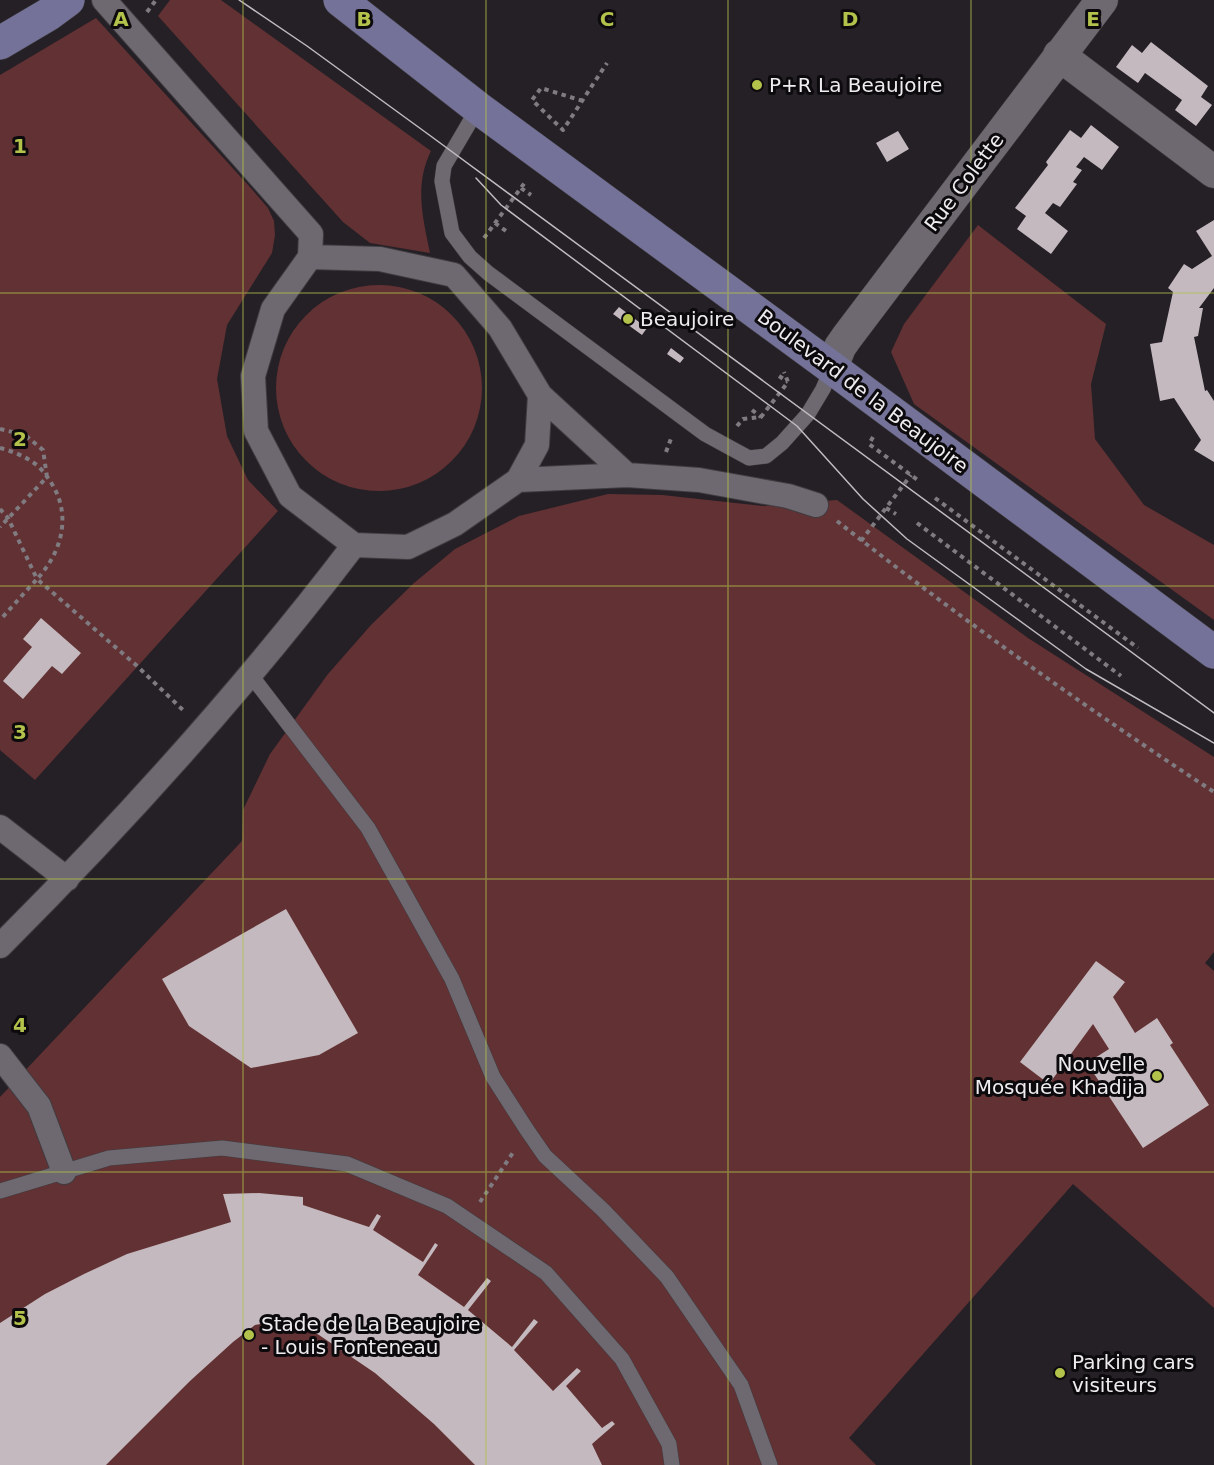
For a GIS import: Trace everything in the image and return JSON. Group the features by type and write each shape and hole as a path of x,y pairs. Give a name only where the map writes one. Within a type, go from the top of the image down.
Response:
{"main road":[{"name":"Boulevard de la Beaujoire","path":"340,0 478,108 1214,651"},
{"path":"0,26 49,4"},
{"path":"0,43 49,4"}],"street":[{"path":"104,0 311,234 310,257 273,309 253,376 256,431 290,496 354,545 408,547 455,524 518,480 537,445 540,395"},
{"name":"Rue Colette","path":"832,368 840,347 847,337 1102,0"},
{"path":"1059,55 1214,172"},
{"path":"310,257 380,259 453,275 501,328 540,395 627,475"},
{"path":"518,480 627,475 699,480 788,496 816,505"},
{"path":"0,946 67,879 202,729 297,620 354,545"},
{"path":"0,826 67,879"},
{"path":"0,1056 39,1106 64,1172"}],"lane":[{"path":"478,108 444,166 442,181 452,233 470,257 488,273 705,434 748,458 766,456 782,443 808,414 832,368"},
{"path":"250,674 368,828 452,979 493,1077 527,1130 545,1155 603,1210 667,1277 741,1385 770,1465"},
{"path":"0,1191 109,1158 222,1148 347,1164 447,1206 546,1273 622,1359 669,1444 672,1465"}],"path":[{"path":"583,101 541,88 532,100 563,130 583,101 607,63"},
{"path":"470,257 544,156"},
{"path":"521,188 531,195"},
{"path":"495,224 506,231"},
{"path":"788,382 781,362 796,341"},
{"path":"779,376 788,382"},
{"path":"722,445 743,419 761,417 788,382"},
{"path":"752,410 761,417"},
{"path":"0,429 25,435 43,450 47,477"},
{"path":"0,448 36,464 47,477 54,487 61,506 63,528 56,554 0,620"},
{"path":"861,541 911,475 919,481"},
{"path":"0,527 47,477"},
{"path":"935,498 1138,648"},
{"path":"816,505 901,572 1059,686 1214,792"},
{"path":"0,508 8,518 37,579 136,664 202,729"},
{"path":"886,508 896,514"},
{"path":"917,523 1121,676"},
{"path":"491,1186 527,1130"}],"shaded area":[{"path":"170,0 221,0 431,151 421,189 430,253 370,243 343,222 158,16"},
{"path":"96,18 249,186 268,208 274,221 275,235 272,253 227,325 217,379 227,436 248,480 278,511 35,780 0,750 0,75"},
{"path":"978,225 1106,324 1091,384 1095,439 1144,505 1214,545 1214,620 914,404 891,352 904,324"},
{"path":"379,285 399,287 418,293 452,315 474,349 480,368 482,388 480,408 474,427 452,461 418,483 399,489 379,491 359,489 340,483 306,461 284,427 278,408 276,388 278,368 284,349 306,315 340,293 359,287"},
{"path":"608,494 662,495 763,506 837,500 1028,638 1214,757 1214,952 1205,963 1214,971 1214,1308 1073,1184 849,1438 876,1465 0,1465 0,1097 242,841 243,810 270,754 328,674 371,625 414,583 455,549 519,516"}],"building":[{"path":"1151,42 1208,86 1201,97 1212,105 1196,126 1175,110 1182,100 1145,73 1138,83 1116,67 1132,45 1142,53"},
{"path":"1091,125 1119,147 1102,170 1084,157 1076,167 1082,170 1073,182 1077,184 1060,207 1053,203 1045,213 1068,231 1051,254 1017,229 1026,216 1015,208 1048,165 1046,162 1070,130 1081,138"},
{"path":"898,131 909,149 887,162 876,143"},
{"path":"1214,220 1214,288 1199,308 1203,308 1198,336 1194,337 1205,391 1207,390 1214,401 1214,462 1194,450 1201,440 1174,398 1160,401 1150,344 1162,342 1173,292 1168,288 1184,264 1192,269 1212,256 1196,231"},
{"name":"Beaujoire","path":"619,307 647,328 642,335 613,314"},
{"path":"671,348 684,358 680,363 667,354"},
{"path":"41,618 81,653 62,674 52,666 23,699 3,681 32,647 23,639"},
{"path":"286,909 358,1033 319,1055 251,1068 189,1026 162,979"},
{"path":"1096,961 1125,982 1113,997 1135,1033 1157,1018 1173,1043 1170,1045 1209,1105 1143,1148 1087,1063 1109,1049 1093,1024 1049,1084 1020,1062"},
{"name":"Stade de La Beaujoire - Louis Fonteneau","path":"259,1193 303,1197 303,1205 369,1227 377,1214 381,1216 373,1230 423,1262 435,1243 438,1245 418,1275 464,1307 487,1278 491,1281 468,1310 512,1347 534,1319 538,1322 514,1350 553,1391 577,1368 581,1371 566,1386 602,1428 612,1421 615,1424 592,1444 602,1465 475,1465 434,1424 375,1373 319,1335 295,1322 276,1321 255,1325 233,1342 190,1381 106,1465 0,1465 0,1323 45,1294 127,1254 231,1222 223,1194"}],"tram line":[{"path":"239,0 307,46 432,137 1214,713"},
{"path":"476,178 501,205 797,426 863,499 907,539 1086,669 1214,743"}],"place":[{"name":"P+R La Beaujoire","path":"757,85"},
{"name":"Beaujoire","path":"628,319"},
{"name":"Nouvelle Mosquée Khadija","path":"1157,1076"},
{"name":"Stade de La Beaujoire - Louis Fonteneau","path":"249,1335"},
{"name":"Parking cars visiteurs","path":"1060,1373"}]}
